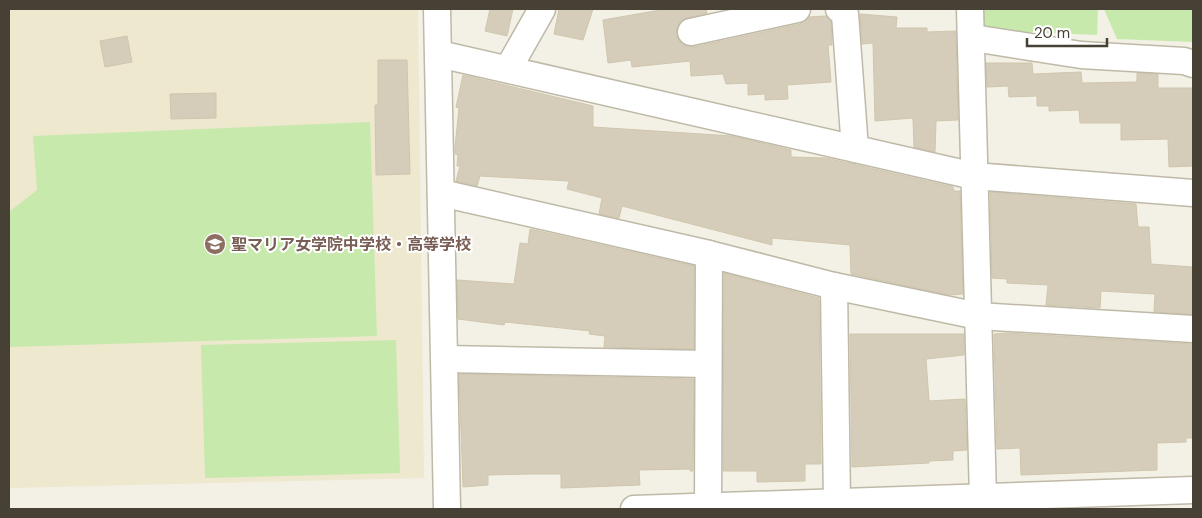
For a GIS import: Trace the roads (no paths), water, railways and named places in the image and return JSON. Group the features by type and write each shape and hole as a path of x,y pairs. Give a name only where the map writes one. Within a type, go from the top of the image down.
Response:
{"street":[{"path":"437,9 440,54 447,509"},
{"path":"508,69 542,9"},
{"path":"691,32 797,9"},
{"path":"839,9 845,14 855,149"},
{"path":"970,9 983,498"},
{"path":"972,38 1081,55 1184,61 1193,64"},
{"path":"440,54 974,176 1193,193"},
{"path":"441,193 709,254 834,286 978,316 1193,329"},
{"path":"708,507 709,254"},
{"path":"834,286 837,503"},
{"path":"445,359 708,364"},
{"path":"634,509 796,507 837,503 914,505 983,498 1058,502 1193,490"}],"place":[{"name":"聖マリア女学院中学校・高等学校","path":"215,244"}]}
